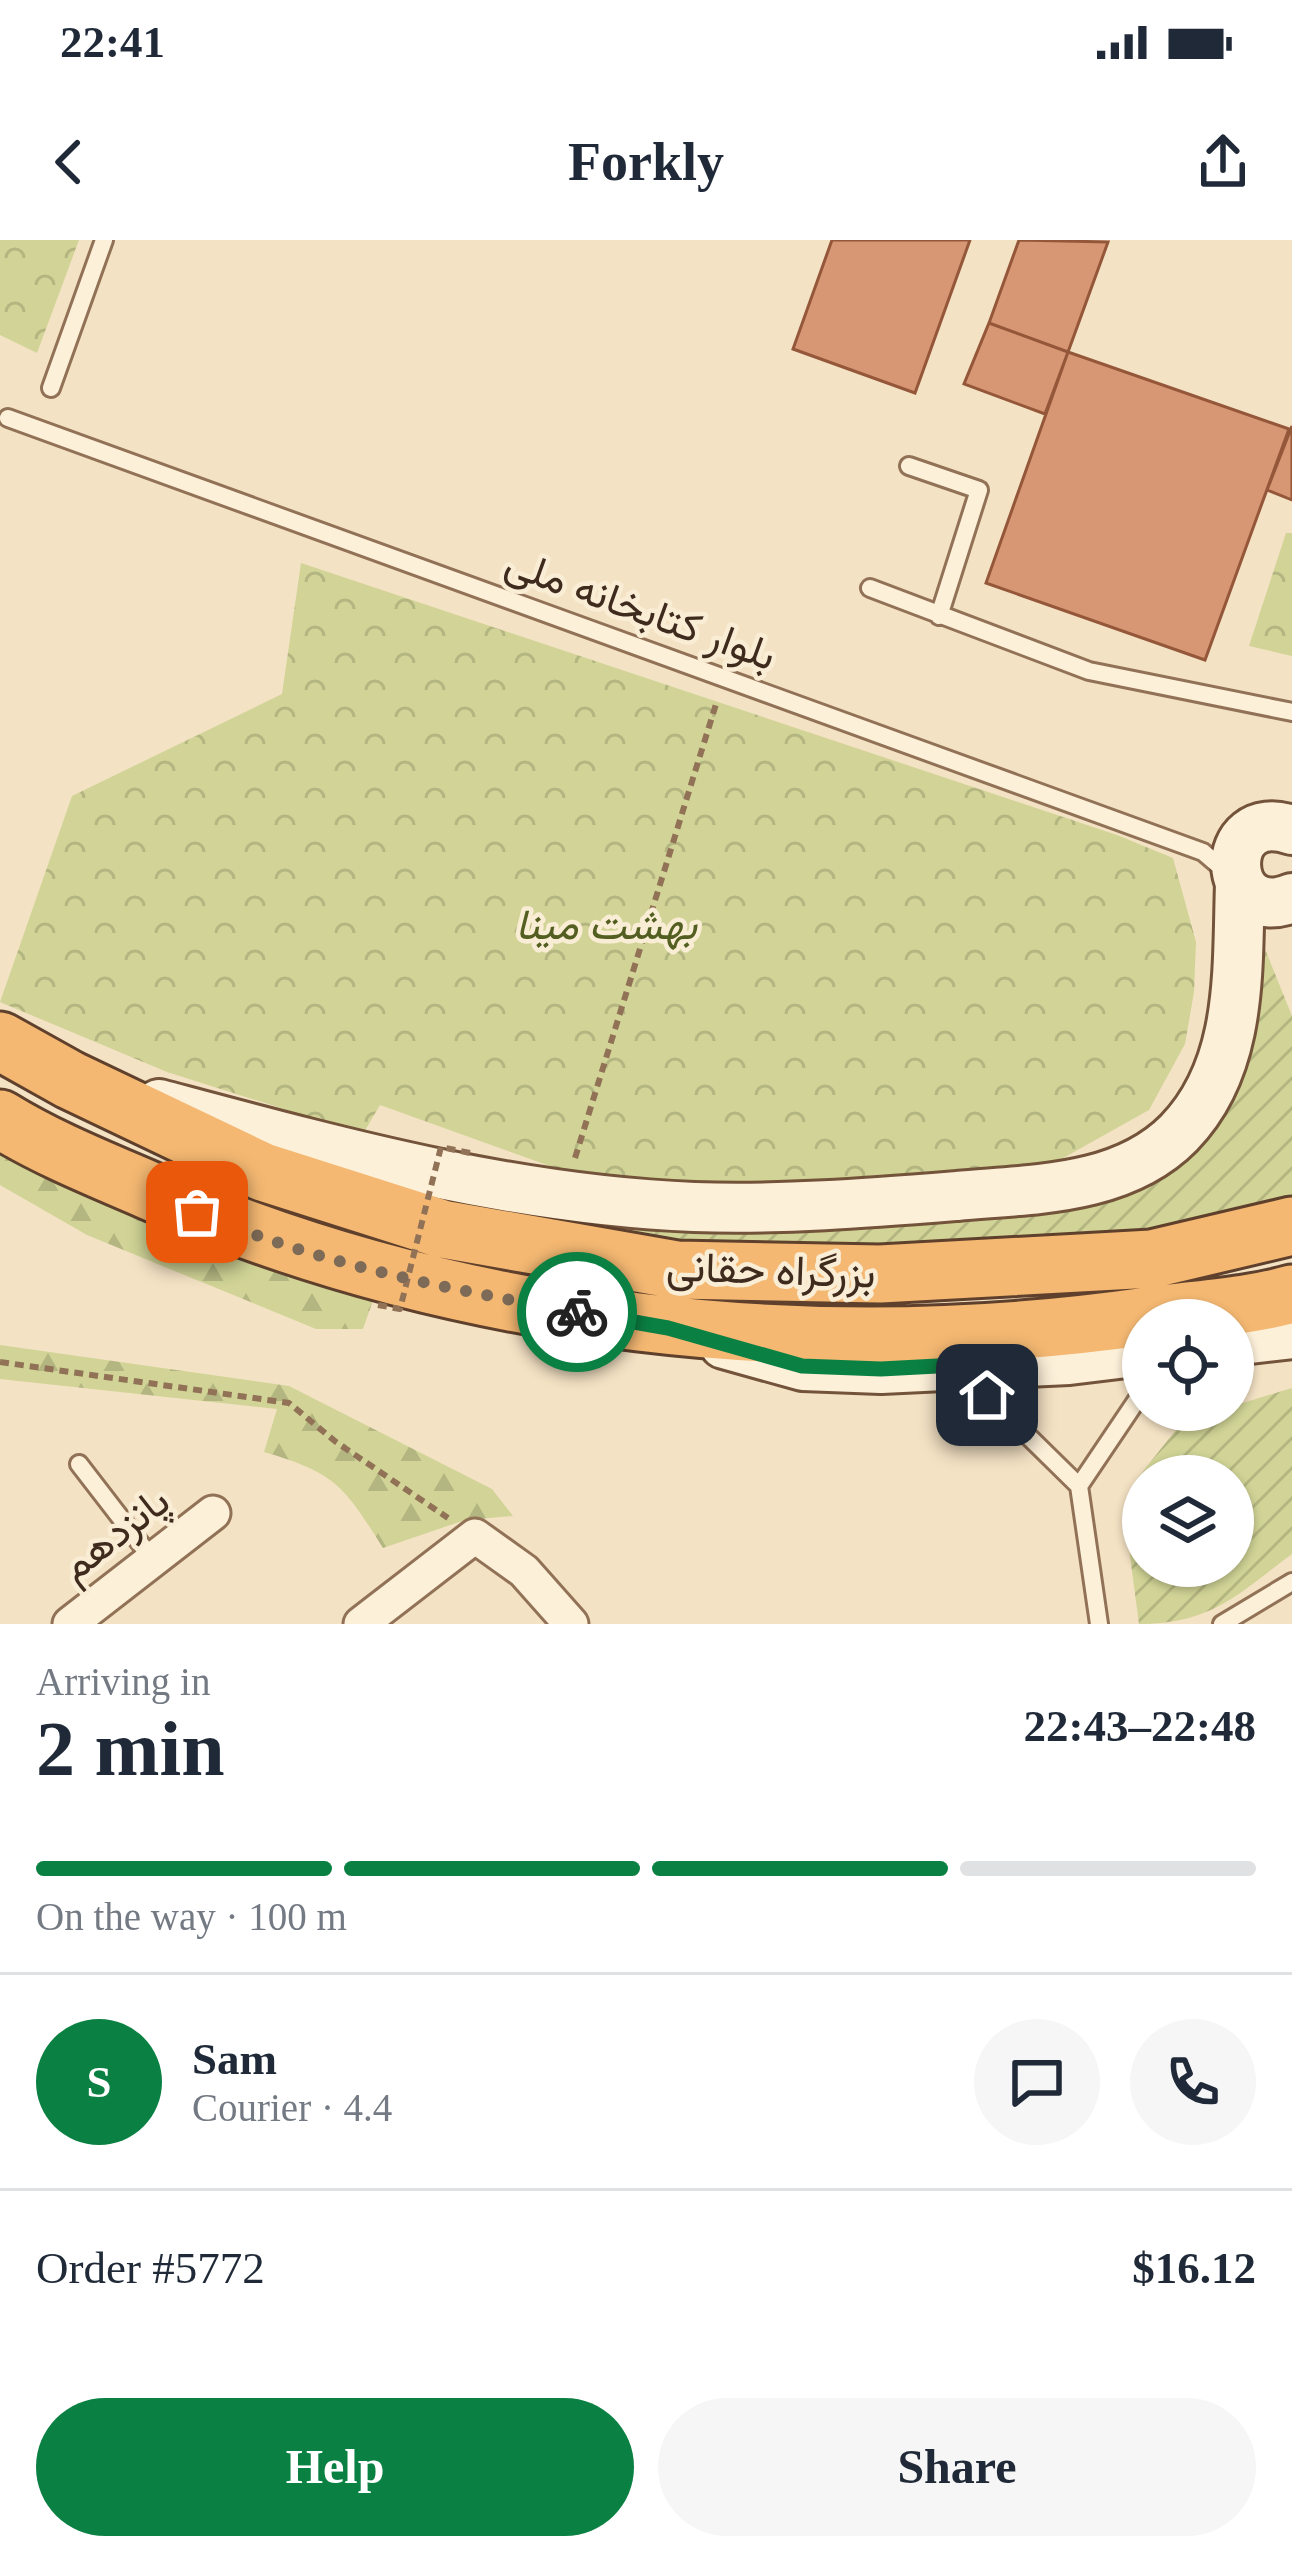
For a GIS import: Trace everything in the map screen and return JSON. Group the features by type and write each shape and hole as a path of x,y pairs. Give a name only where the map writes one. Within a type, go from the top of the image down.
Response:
{"highway":[{"name":"بزرگراه حقانی","path":"0,1041 70,1080 263,1172 442,1229 676,1270 880,1274 1152,1259 1292,1226"},
{"name":"بزرگراه حقانی","path":"0,1119 37,1142 237,1229 426,1286 668,1328 875,1337 1066,1328 1292,1294"}],"main road":[{"path":"70,1080 355,1156 563,1196 689,1207 803,1209 1065,1185 1122,1172 1153,1154 1180,1132 1207,1094 1226,1052 1236,1010 1240,884 1234,860 1238,848 1255,830 1288,828"},
{"path":"1240,884 1259,901 1292,898"},
{"path":"668,1328 802,1366 881,1369 1122,1354"},
{"path":"1254,1339 1292,1334"}],"street":[{"name":"پانزدهم","path":"70,1624 213,1513"},
{"path":"362,1624 475,1536 524,1570 571,1624"}],"lane":[{"path":"51,388 104,240"},
{"name":"بلوار کتابخانه ملی","path":"3,412 1203,852 1240,884"},
{"path":"908,466 979,490 939,616"},
{"path":"870,588 1089,671 1292,712"},
{"path":"956,1365 1079,1486 1100,1624"},
{"path":"1079,1486 1122,1422"},
{"path":"79,1463 153,1560"},
{"path":"1222,1624 1292,1582"}],"path":[{"path":"563,1196 725,676"},
{"path":"378,1305 400,1309 441,1147 470,1153"},
{"path":"0,1362 289,1403 336,1442 475,1536"}],"green space":[{"path":"0,240 79,240 37,353 0,335"},
{"path":"1286,533 1292,533 1292,656 1249,646"},
{"name":"بهشت مينا","path":"301,563 1117,835 1173,858 1196,942 1194,992 1185,1044 1149,1110 1049,1166 781,1195 558,1169 380,1105 363,1134 167,1072 0,1002 72,796 282,694"},
{"path":"1263,944 1292,1016 1292,1207 1092,1244 783,1259 537,1228 540,1201 778,1226 971,1222 1124,1194 1250,1038"},
{"path":"0,1140 107,1205 376,1292 363,1329 316,1329 87,1235 0,1185"},
{"path":"0,1345 289,1386 492,1489 513,1516 465,1520 383,1548 336,1485 307,1467 264,1452 277,1409 0,1379"},
{"path":"1292,1388 1292,1554 1254,1582 1254,1455 1156,1455 1175,1431 1254,1431 1254,1400"},
{"path":"1134,1587 1247,1587 1205,1613 1139,1624"}],"building":[{"path":"832,240 970,240 915,393 793,349"},
{"path":"1019,240 1108,242 1068,352 989,323"},
{"path":"989,323 1068,352 1045,414 964,384"},
{"path":"1068,352 1289,429 1205,660 986,583"},
{"path":"1292,426 1292,500 1267,490"}],"way so far":[{"path":"197,1212 237,1229 426,1286 577,1312"}],"route":[{"path":"577,1312 668,1328 802,1366 956,1365 987,1395"}]}
